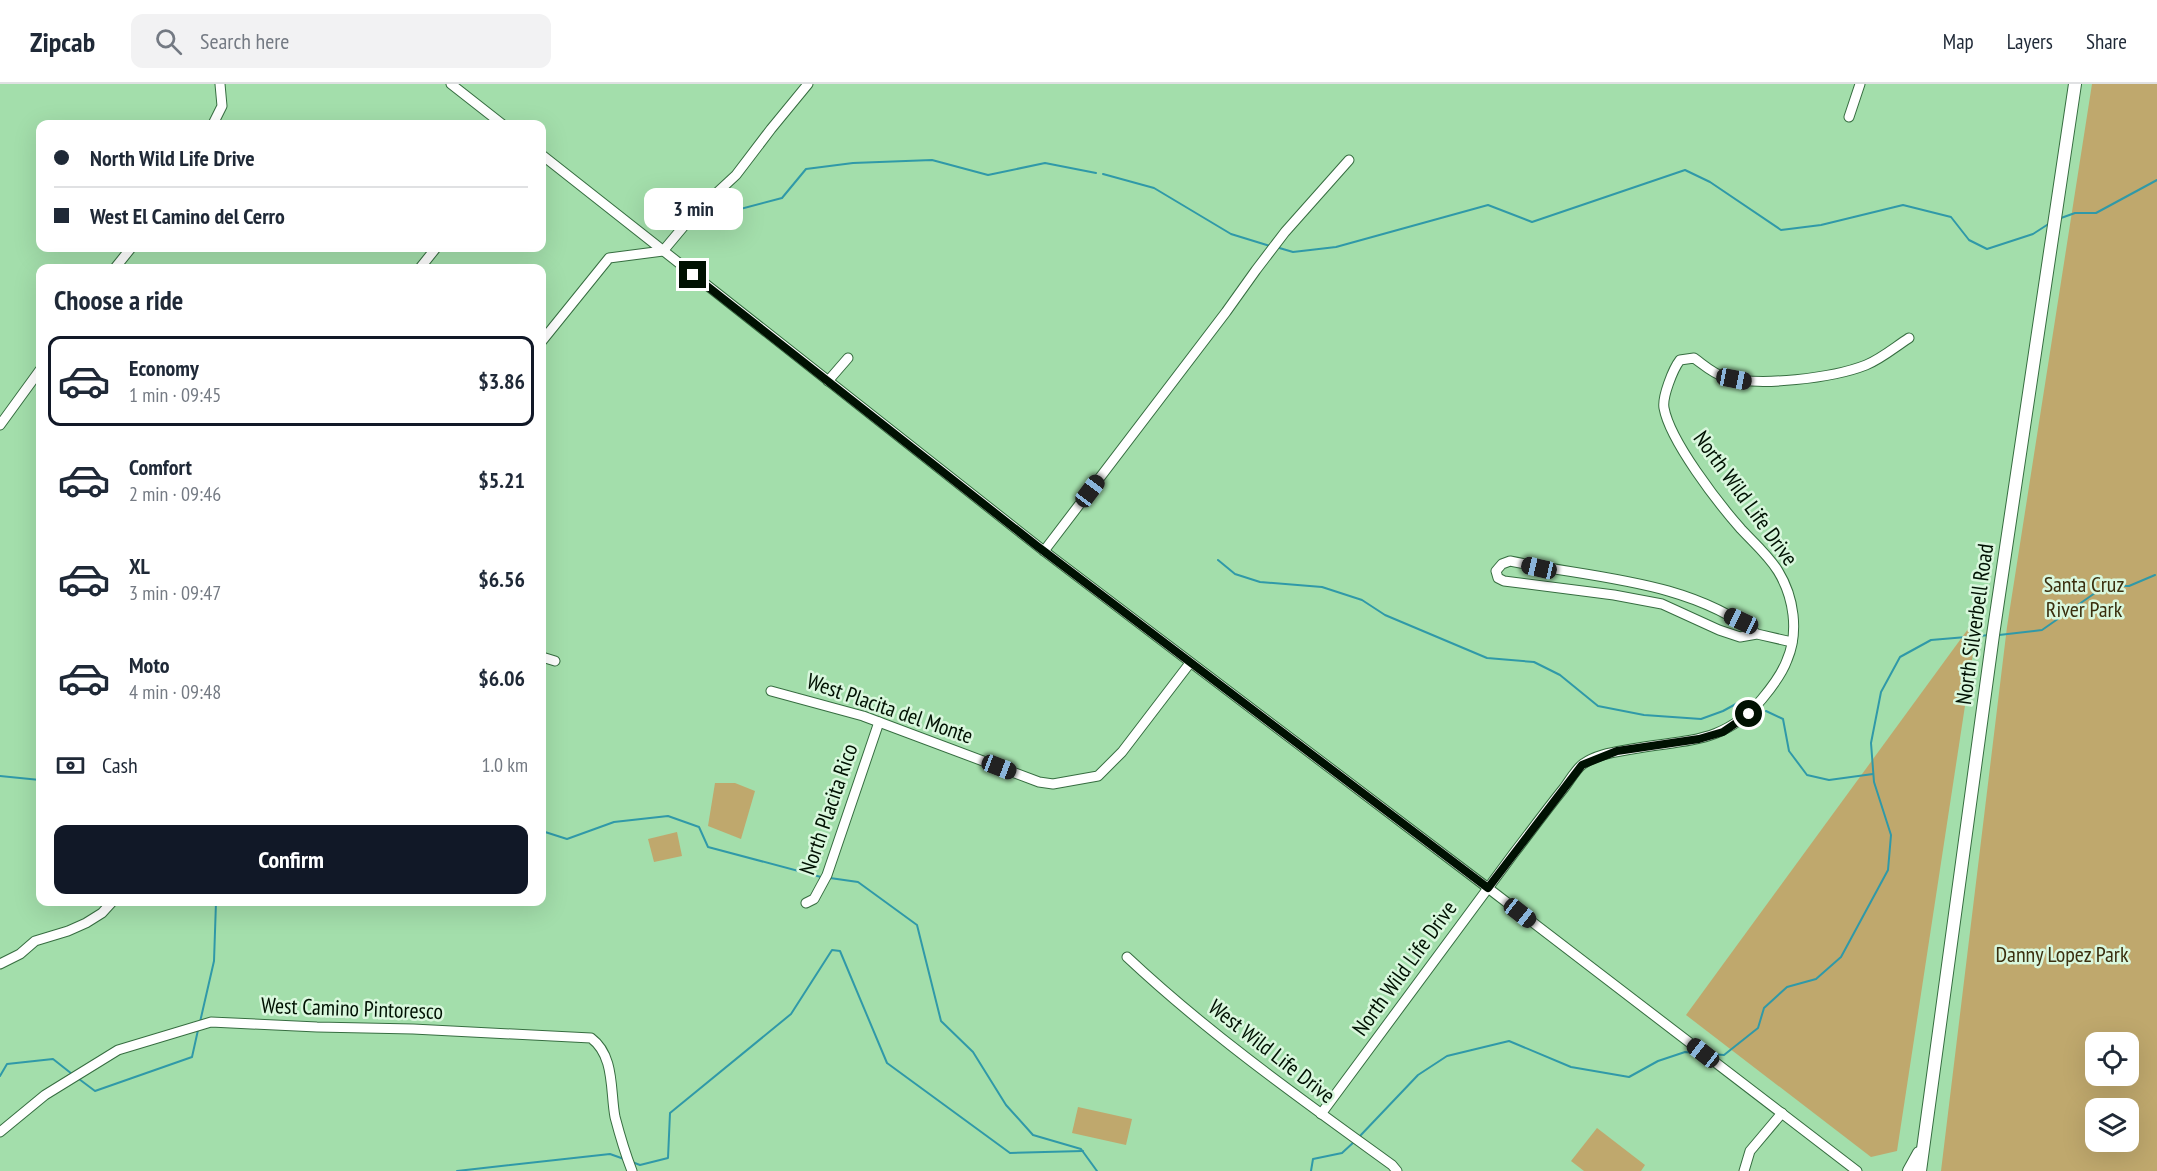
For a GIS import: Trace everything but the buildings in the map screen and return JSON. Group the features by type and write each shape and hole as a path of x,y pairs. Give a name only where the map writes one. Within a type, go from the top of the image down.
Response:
{"main road":[{"name":"North Silverbell Road","path":"1920,1171 1993,635 2075,84"},
{"path":"1909,1171 1923,1147"}],"street":[{"path":"215,120 222,106 220,84"},
{"path":"451,84 497,120"},
{"path":"546,336 609,258 663,251 694,214 736,175 808,84"},
{"path":"1849,117 1860,84"},
{"path":"546,158 1044,551 1857,1171"},
{"path":"1044,551 1285,232 1349,160"},
{"path":"423,264 433,252"},
{"path":"1689,346 1689,358 1694,358 1723,376 1748,382 1833,374 1867,364 1909,338"},
{"path":"828,381 848,358"},
{"name":"North Wild Life Drive","path":"1321,1114 1582,765 1617,751 1677,743 1723,732 1749,714 1778,678 1788,659 1794,615 1788,591 1780,574 1698,474 1677,437 1664,407 1664,396 1676,366 1680,360 1689,358"},
{"path":"0,425 36,376"},
{"path":"1757,634 1741,621 1662,589 1510,561 1502,564 1496,571 1498,578 1504,581 1614,595 1662,604 1740,637 1757,634 1792,642"},
{"path":"546,658 555,661"},
{"name":"West Placita del Monte","path":"771,691 879,722 1039,782 1053,784 1098,776 1122,752 1190,663"},
{"name":"North Placita Rico","path":"806,903 814,899 826,878 879,722"},
{"path":"0,964 20,954 35,941 86,923 108,906"},
{"name":"West Wild Life Drive","path":"1127,957 1162,990 1216,1034 1397,1171"},
{"name":"West Camino Pintoresco","path":"0,1132 45,1095 118,1050 211,1022 591,1038 599,1044 608,1065 615,1114 624,1151 632,1171"},
{"path":"1744,1171 1750,1151 1782,1113"}],"green space":[{"path":"2092,84 2157,84 2157,1171 1941,1171 2007,627"},
{"path":"1979,614 1897,1151 1871,1157 1686,1015"},
{"path":"715,783 735,783 755,791 741,839 708,826"},
{"path":"677,832 682,856 654,862 648,839"},
{"path":"1078,1107 1132,1119 1126,1145 1072,1133"},
{"path":"1597,1128 1645,1165 1641,1171 1584,1171 1571,1161"}],"waterway":[{"path":"710,217 782,198 806,169 853,163 932,160 988,175 1045,163 1096,173"},
{"path":"1276,247 1293,252 1336,247 1488,205 1532,222 1685,170 1710,182 1781,230 1821,225 1903,205 1951,217 1969,240 1987,249 2033,234 2050,223"},
{"path":"1103,174 1154,188 1231,234 1270,246"},
{"path":"2061,218 2075,213 2096,213 2157,180"},
{"path":"1218,560 1235,574 1260,582 1322,587 1362,600 1385,615 1487,658 1534,662 1560,675 1598,706 1644,715 1701,719 1723,711 1745,699"},
{"path":"1999,635 2042,630 2105,586 2129,586 2155,575"},
{"path":"1710,1054 1724,1055 1758,1028 1764,1008 1787,987 1816,979 1841,957 1888,870 1891,835 1874,782 1871,743 1881,692 1900,657 1931,640 1990,635"},
{"path":"1766,711 1783,719 1789,751 1807,775 1829,780 1873,774"},
{"path":"0,776 36,780"},
{"path":"546,832 567,839 614,822 668,816 699,827 708,847 821,877"},
{"path":"830,878 858,882 917,925 941,1021 973,1052 1006,1105 1033,1135 1081,1149 1097,1171"},
{"path":"200,1022 214,961 216,906"},
{"path":"632,1162 640,1165 668,1158 670,1113 791,1014 832,950 840,951 887,1063 1010,1153 1083,1151"},
{"path":"79,1079 95,1091 192,1057 198,1030"},
{"path":"1359,1137 1418,1075 1447,1056 1509,1041 1571,1067 1629,1077 1658,1061 1685,1052 1698,1053"},
{"path":"0,1076 7,1064 53,1059 72,1074"},
{"path":"1311,1171 1313,1159 1342,1153 1355,1141"},
{"path":"457,1171 610,1154 624,1159"}],"route":[{"path":"693,275 1037,546 1488,888 1582,765 1617,751 1666,745 1723,732 1749,714"}],"park label":[{"name":"Santa Cruz River Park","path":"2084,596"},
{"name":"Danny Lopez Park","path":"2062,954"}]}
